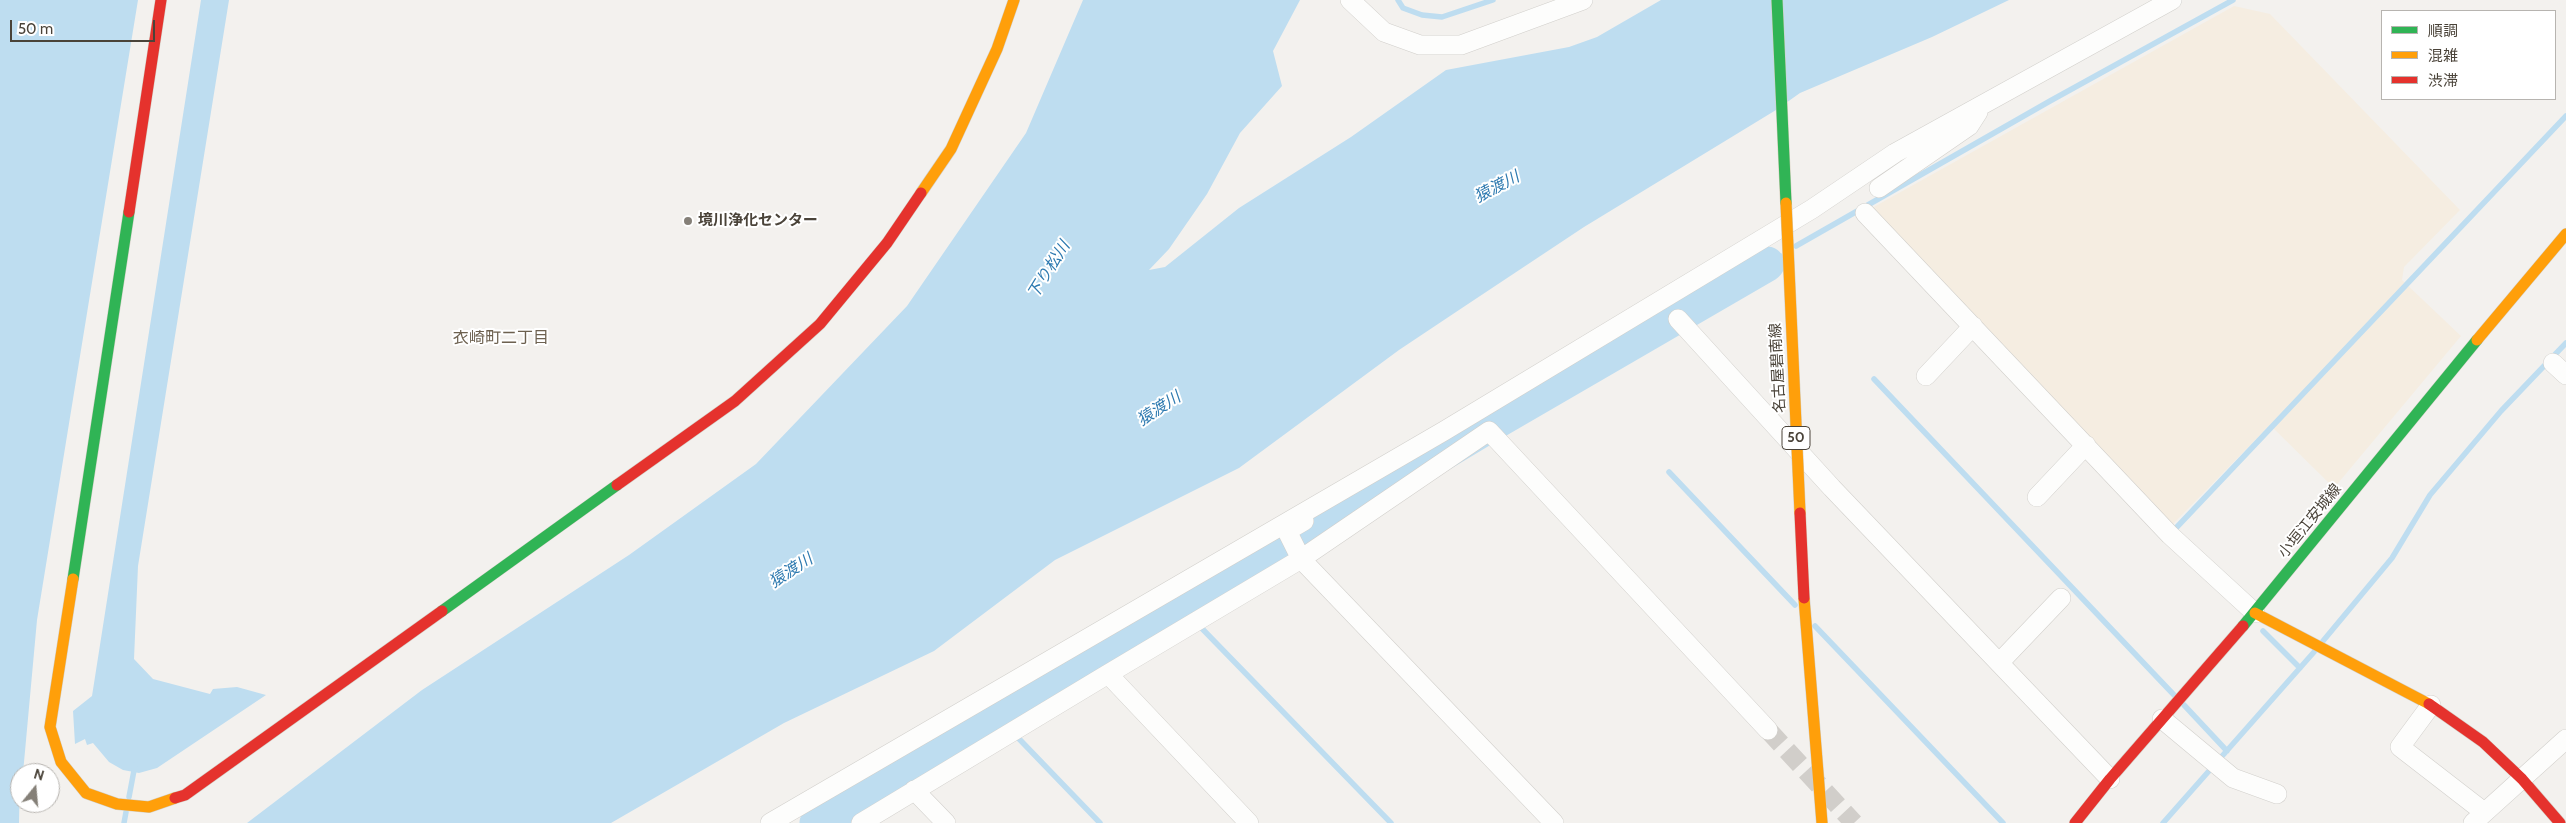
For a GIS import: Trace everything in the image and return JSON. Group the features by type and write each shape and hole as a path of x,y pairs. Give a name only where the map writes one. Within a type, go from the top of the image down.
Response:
{"street":[{"path":"161,0 50,727 61,762 86,793 117,804 149,807 185,795 735,402 820,324 887,243 951,149 997,49 1014,0"},
{"path":"1350,0 1384,32 1420,44 1461,45 1583,0"},
{"name":"名古屋碧南線","path":"1777,0 1806,632 1822,823"},
{"path":"770,823 1360,480 1812,209 1895,153 2172,0"},
{"path":"1879,188 1969,126 1983,104"},
{"path":"1865,213 2170,534 2256,613 2431,705 2483,742 2522,779 2560,823"},
{"name":"小垣江安城線","path":"2075,823 2166,714 2256,613 2421,407 2566,234"},
{"path":"1678,319 1832,488 2110,779"},
{"path":"1926,376 1973,326"},
{"path":"861,823 1300,558 1489,431 1768,730"},
{"path":"2037,497 2086,445"},
{"path":"1360,480 1350,495 1287,531 1300,558 1554,823"},
{"path":"1999,663 2061,598"},
{"path":"1108,674 1249,823"},
{"path":"2431,705 2400,747 2479,817 2566,738"},
{"path":"2166,714 2206,756 2233,778 2277,794"},
{"path":"914,790 946,823"}],"shaded area":[{"path":"2234,6 2270,14 2460,210 2404,267 2402,280 2461,336 2334,488 2270,425 2172,525 1872,208"}],"water":[{"path":"0,0 138,0 37,620 24,763 10,763 10,813 19,813 19,823 0,823"},
{"path":"201,0 229,0 138,566 134,659 153,679 210,694 213,689 237,687 266,695 157,768 139,773 123,770 109,762 93,743 87,745 85,739 75,744 73,711 92,696"},
{"path":"1083,0 1300,0 1273,51 1282,86 1240,133 1207,194 1169,249 1149,270 1165,267 1239,208 1351,137 1446,70 1569,47 1597,37 1661,0 2009,0 1932,37 1800,93 1776,110 1584,227 1399,350 1239,468 1055,560 934,651 784,723 611,823 247,823 422,690 629,555 756,464 907,306 1026,133"}],"waterway":[{"path":"1398,0 1403,8 1422,15 1442,17 1493,0"},
{"path":"1796,246 2050,101 2233,0"},
{"path":"2176,528 2566,116"},
{"path":"1767,264 1780,256"},
{"path":"817,823 1285,548 1488,426 1767,264"},
{"path":"2323,641 2392,558 2430,495 2501,411 2566,343"},
{"path":"1874,379 2174,695"},
{"path":"1669,472 1795,605"},
{"path":"1183,609 1391,823"},
{"path":"1815,626 2003,823"},
{"path":"2263,631 2300,668"},
{"path":"2163,823 2314,652"},
{"path":"2184,705 2227,751"},
{"path":"998,717 1100,823"},
{"path":"129,797 135,765"},
{"path":"124,823 126,812"}],"tunnel":[{"path":"1768,730 1854,823"}],"traffic: fast":[{"path":"1777,0 1786,203"},
{"path":"73,579 129,212"},
{"path":"2243,626 2477,340"},
{"path":"442,611 617,485"}],"traffic: slow":[{"path":"921,193 951,149 997,49 1014,0"},
{"path":"1786,203 1800,513"},
{"path":"2477,340 2566,234"},
{"path":"73,579 50,727 61,762 86,793 117,804 149,807 175,798"},
{"path":"1804,598 1822,823"},
{"path":"2255,613 2429,704"}],"traffic: jam":[{"path":"129,212 161,0"},
{"path":"617,485 735,401 820,324 887,243 921,193"},
{"path":"1800,513 1804,598"},
{"path":"175,798 185,795 442,611"},
{"path":"2075,823 2110,779 2243,626"},
{"path":"2429,704 2483,742 2522,779 2560,823"}],"place":[{"name":"境川浄化センター","path":"688,221"}],"district":[{"name":"衣崎町二丁目","path":"501,338"}],"water label":[{"name":"猿渡川","path":"1497,187"},
{"name":"下り松川","path":"1049,270"},
{"name":"猿渡川","path":"1159,409"},
{"name":"猿渡川","path":"791,571"}]}
